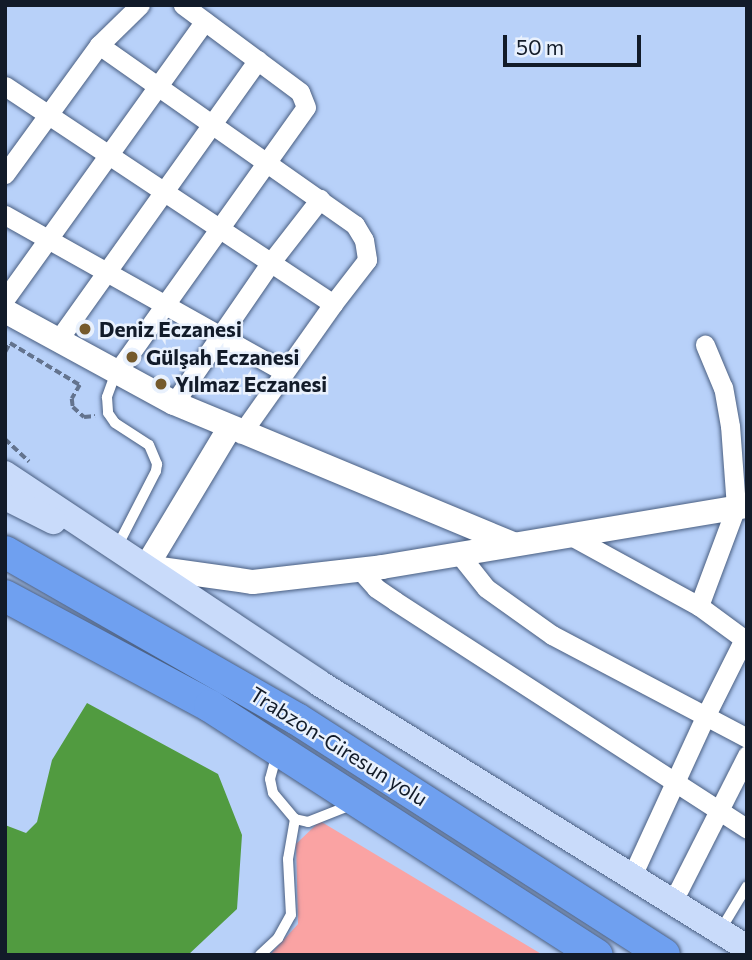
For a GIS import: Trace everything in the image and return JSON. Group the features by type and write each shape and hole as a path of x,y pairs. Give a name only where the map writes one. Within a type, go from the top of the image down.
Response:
{"highway":[{"name":"Trabzon-Giresun yolu","path":"5,552 297,719 664,955"},
{"name":"Trabzon-Giresun yolu","path":"5,596 210,706 597,955"}],"main road":[{"path":"5,474 319,682 747,948"},
{"path":"5,497 146,567"}],"street":[{"path":"5,174 99,45 141,5"},
{"path":"117,372 219,227 305,112 306,102 300,92 183,5"},
{"path":"5,299 205,21"},
{"path":"99,45 355,225 366,250 367,260 284,371 235,431 146,567 253,582 360,570 741,507"},
{"path":"58,340 258,61"},
{"path":"5,86 333,304"},
{"path":"174,403 271,262 320,199"},
{"path":"5,215 284,371"},
{"path":"5,311 174,403 235,431 513,544"},
{"path":"699,606 741,507 723,388 705,345"},
{"path":"571,536 699,606 746,638 705,717 631,878"},
{"path":"459,554 486,588 525,618 580,652 747,738"},
{"path":"360,570 376,588 395,601 747,829"},
{"path":"672,903 747,755"}],"lane":[{"path":"117,372 107,397 108,413 116,423 149,445 157,464 156,471 117,547"},
{"path":"278,749 270,779 273,793 295,818 308,822 360,801"},
{"path":"260,955 278,938 291,915 288,859 295,818"},
{"path":"719,932 747,886"}],"path":[{"path":"5,352 10,343 80,385 72,403 80,414 89,418 108,413"},
{"path":"5,439 29,461"}],"shaded area":[{"path":"87,703 218,774 242,835 237,909 188,955 5,955 5,825 26,833 37,822 52,760"},
{"path":"320,821 543,955 270,955 298,924 296,844"}],"place":[{"name":"Deniz Eczanesi","path":"85,329"},
{"name":"Gülşah Eczanesi","path":"132,357"},
{"name":"Yılmaz Eczanesi","path":"161,384"}]}
